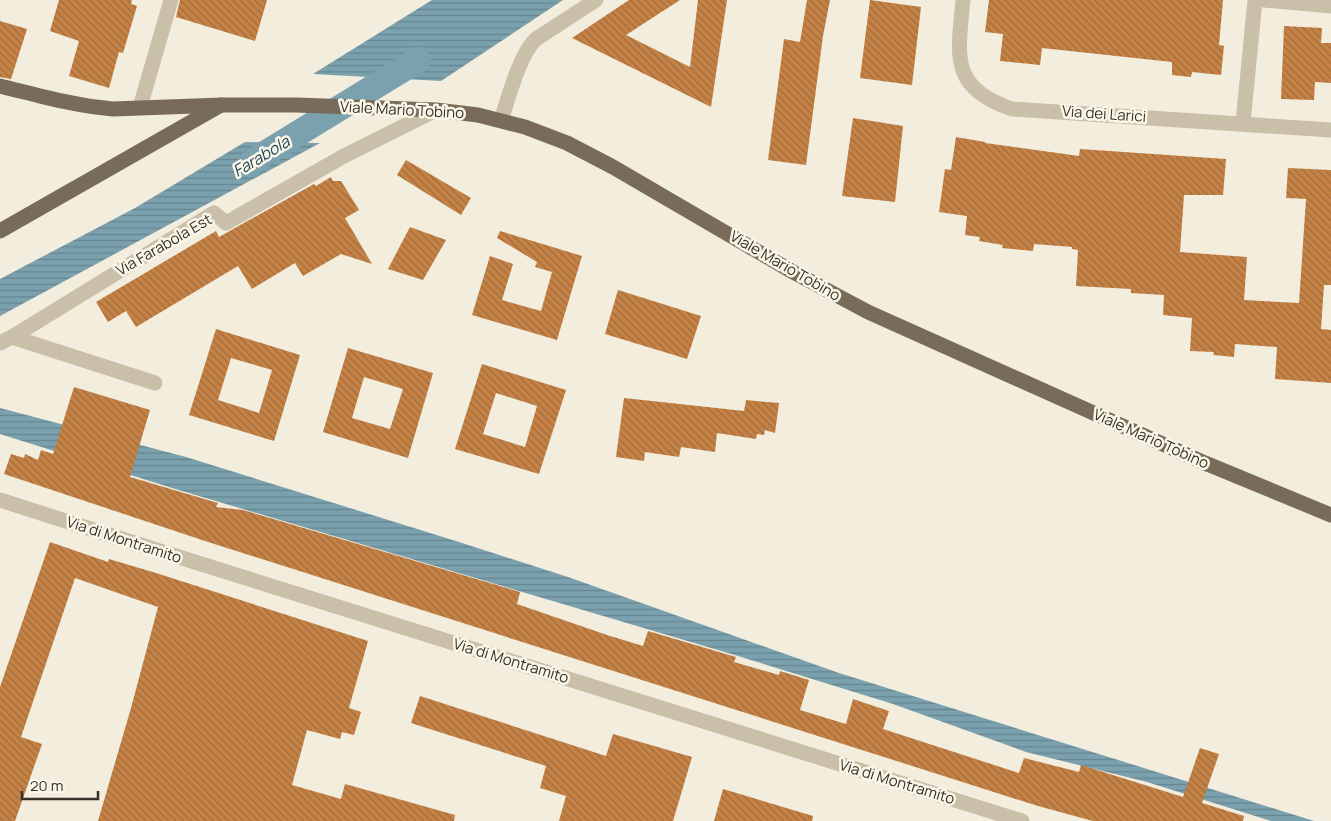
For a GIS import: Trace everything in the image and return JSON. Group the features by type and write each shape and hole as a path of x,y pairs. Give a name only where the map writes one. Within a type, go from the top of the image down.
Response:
{"main road":[{"name":"Viale Mario Tobino","path":"0,86 92,107 113,109 222,105 296,105 436,110 478,115 539,132 586,152 793,272 868,312 1196,459 1331,515"},
{"name":"Viale Mario Tobino","path":"0,231 222,105"}],"street":[{"path":"140,107 172,0"},
{"path":"501,120 529,45 596,0"},
{"name":"Via dei Larici","path":"963,0 959,52 961,67 967,79 988,99 1012,109 1331,130"},
{"path":"1243,123 1256,0"},
{"path":"1264,0 1331,6"},
{"name":"Via Farabola Est","path":"6,340 214,213 226,222 344,156 436,110"},
{"path":"6,340 155,383"},
{"name":"Via di Montramito","path":"0,500 1022,821"}],"water":[{"path":"432,0 563,0 441,81 313,74"},
{"path":"245,142 320,143 0,316 0,279 135,208"},
{"path":"0,408 186,457 459,542 568,577 839,673 1314,821 1271,821 1147,782 1026,752 893,704 172,488 0,434"}],"building":[{"path":"59,0 132,0 131,4 137,6 123,53 119,52 109,88 69,76 79,41 50,31"},
{"path":"180,0 267,0 255,41 176,17"},
{"path":"629,0 680,0 626,35 690,67 698,0 727,0 711,107 572,38"},
{"path":"807,0 830,0 823,36 806,165 768,160 784,39 800,42"},
{"path":"870,0 921,7 912,85 860,78"},
{"path":"989,0 1223,0 1219,45 1224,46 1221,75 1192,72 1191,77 1172,75 1172,62 1042,48 1040,65 1000,61 1003,34 985,32"},
{"path":"0,21 27,29 11,79 0,77"},
{"path":"1284,26 1322,28 1321,43 1331,43 1331,83 1315,82 1314,100 1281,99"},
{"path":"853,118 903,126 895,202 842,196"},
{"path":"956,137 985,143 1079,156 1080,149 1226,159 1223,195 1184,195 1180,252 1247,257 1244,300 1299,303 1306,199 1286,198 1288,168 1331,170 1331,285 1324,285 1321,329 1331,330 1331,383 1275,379 1277,347 1235,344 1234,357 1213,355 1214,352 1190,351 1192,318 1163,315 1164,295 1131,293 1131,289 1076,286 1078,250 1072,249 1072,247 1034,244 1033,251 1002,248 1003,245 979,241 980,237 965,235 967,216 939,212 945,169 951,170"},
{"path":"406,160 471,198 461,215 397,175"},
{"path":"331,177 333,181 341,181 359,210 345,218 372,264 341,254 303,276 295,263 252,289 238,266 136,327 126,311 108,322 96,302 216,231 219,237 314,184 316,186"},
{"path":"410,227 446,240 423,280 388,269"},
{"path":"500,231 582,256 557,340 472,315 490,256 513,264 502,300 541,311 552,272 535,267 537,262 497,238"},
{"path":"618,290 701,316 687,359 605,334"},
{"path":"216,329 300,355 274,441 189,415","holes":["231,358 272,370 259,413 218,400"]},
{"path":"348,348 433,373 408,458 323,432","holes":["364,377 403,389 390,429 352,418"]},
{"path":"482,364 566,390 539,474 455,449","holes":["496,393 537,406 525,447 483,434"]},
{"path":"74,387 150,410 130,477 218,503 216,507 243,510 520,592 517,604 643,646 648,631 736,657 734,662 779,675 780,671 809,680 800,710 846,724 853,699 889,711 883,729 1019,773 1024,758 1079,772 1081,765 1183,797 1200,748 1219,754 1202,803 1244,816 1243,821 1093,821 1038,806 205,541 4,474 11,454 24,458 25,454 38,460 41,450 53,454"},
{"path":"624,398 744,411 746,400 779,403 775,433 765,430 764,435 757,434 756,439 717,433 715,452 681,447 679,457 645,452 644,461 616,457"},
{"path":"50,542 108,562 109,559 156,573 368,641 349,708 361,712 354,735 342,732 340,739 307,730 292,785 341,799 345,784 455,815 454,821 98,821 158,607 75,578 21,737 42,744 15,821 0,821 0,687"},
{"path":"420,696 606,756 613,734 692,757 673,821 559,821 566,796 540,788 546,766 411,723"},
{"path":"723,789 813,816 812,821 714,821"}],"waterway":[{"name":"Farabola","path":"253,161 418,60"}]}
